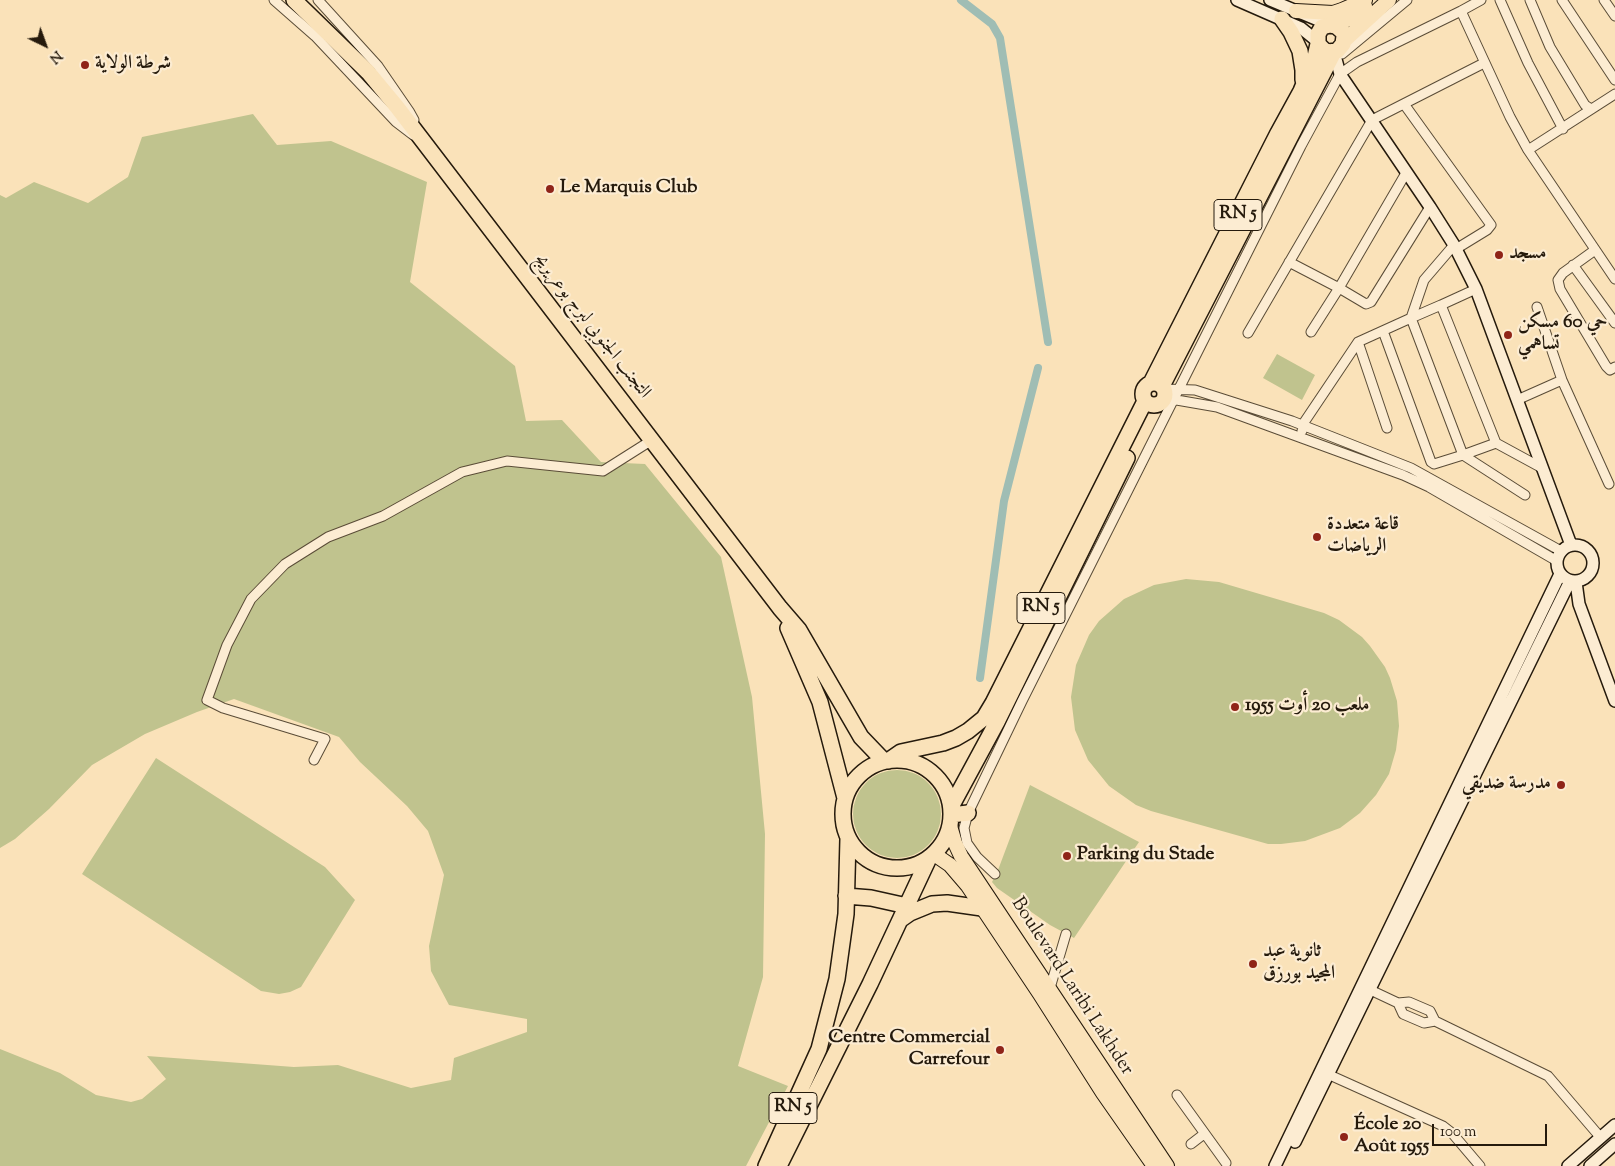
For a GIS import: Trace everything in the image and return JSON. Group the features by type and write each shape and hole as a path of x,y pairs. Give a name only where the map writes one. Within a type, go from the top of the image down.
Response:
{"highway":[{"name":"التجنب الجنوبي لبرج بوعريريج","path":"294,0 368,72 426,145 780,608 799,630 861,737 886,761"},
{"path":"1282,19 1294,37 1300,51 1303,70 1301,91"},
{"path":"1333,25 1343,32 1338,51 1324,50 1317,43 1320,30 1333,25"},
{"name":"RN 5","path":"886,761 901,752 949,741 968,731 984,718 1162,394 1278,133 1301,91 1315,57 1317,43"},
{"name":"RN 5","path":"951,816 1099,518 1338,51"},
{"name":"التجنب الجنوبي لبرج بوعريريج","path":"780,608 820,702 845,798"},
{"path":"886,761 908,761 926,768 944,788 951,816 944,841 931,856 918,864 906,868 887,868 864,858 848,839 842,818 845,798 852,784 863,772 886,761"},
{"path":"951,816 968,813"},
{"name":"RN 5","path":"766,1166 819,1049 837,979 846,896 848,839"},
{"name":"RN 5","path":"779,1166 870,984 931,856"},
{"path":"846,896 871,898 906,906"},
{"path":"899,921 910,913 932,904 947,903 982,908"}],"main road":[{"path":"1296,11 1333,12 1365,0"},
{"path":"1333,25 1350,18 1371,0"},
{"name":"RN 5","path":"1338,51 1388,0"},
{"name":"Boulevard Laribi Lakhder","path":"951,816 959,852 1045,991 1103,1093 1154,1166"},
{"name":"Boulevard Laribi Lakhder","path":"931,856 959,875 1045,991 1167,1166"}],"street":[{"path":"274,0 314,36 396,122 426,145"},
{"path":"318,0 378,66 409,111 426,145"},
{"path":"1237,0 1307,32 1317,43"},
{"path":"1270,0 1333,25"},
{"path":"1406,0 1338,51 1340,74 1430,206 1455,247 1476,289 1571,545"},
{"path":"995,874 973,852 967,843 964,828 968,813 1022,701 1162,394 1340,74 1358,62 1481,0"},
{"path":"1500,0 1528,63 1563,128"},
{"path":"1530,0 1550,47 1585,106 1591,109"},
{"path":"1562,0 1615,80"},
{"path":"1604,0 1615,16"},
{"path":"1461,11 1510,117 1528,150 1615,279"},
{"path":"1248,333 1372,120 1484,63"},
{"path":"1528,150 1615,94"},
{"path":"1404,104 1491,225 1487,230 1455,247 1424,280 1411,318 1463,455 1525,495"},
{"path":"1311,332 1406,173"},
{"path":"1289,262 1366,304 1372,302 1430,206"},
{"path":"1595,250 1563,273 1558,280 1560,289 1606,366 1610,370 1615,367"},
{"path":"1573,265 1615,323"},
{"path":"1300,437 1304,426 1358,342 1476,289"},
{"path":"1441,305 1496,444 1542,468"},
{"path":"1537,307 1562,380 1609,484"},
{"path":"1382,331 1431,462 1434,464 1496,444"},
{"path":"1358,342 1387,428"},
{"path":"1517,400 1562,380"},
{"path":"1162,394 1195,390 1304,426 1411,468 1559,556"},
{"path":"1162,394 1217,407 1410,478 1559,556"},
{"path":"314,760 325,739 223,708 207,700 227,645 251,599 286,564 328,537 383,516 462,472 507,461 604,471 652,440"},
{"path":"1571,545 1577,545 1588,550 1593,561 1591,572 1582,580 1573,581 1560,574 1556,565 1559,556 1571,545"},
{"path":"1275,1166 1365,988 1560,574"},
{"path":"1573,581 1579,604 1615,701"},
{"path":"1365,988 1573,581"},
{"path":"1045,991 1066,934"},
{"path":"1365,988 1398,1003 1409,1002 1430,1011 1435,1021"},
{"path":"1398,1003 1403,1014 1424,1023 1435,1021 1548,1076 1601,1138"},
{"path":"1283,1166 1324,1072"},
{"path":"1324,1072 1442,1126 1452,1133 1480,1166"},
{"path":"1177,1095 1226,1163"},
{"path":"1568,1166 1615,1125"},
{"path":"1190,1144 1204,1134"},
{"path":"1590,1166 1615,1144"}],"green space":[{"path":"253,114 277,145 331,141 427,182 410,282 515,366 526,421 562,420 601,462 645,464 721,557 752,697 765,834 763,977 738,1066 788,1086 746,1166 0,1166 0,1049 60,1073 96,1095 131,1102 142,1099 166,1079 147,1056 294,1067 338,1065 411,1088 451,1080 454,1058 527,1032 527,1019 449,1005 431,971 429,946 444,875 428,831 407,806 360,762 339,737 234,699 145,734 92,765 49,809 15,839 0,848 0,195 6,198 34,182 88,203 128,177 142,137"},
{"path":"1277,354 1315,375 1302,400 1263,378"},
{"name":"ملعب 20 أوت 1955","path":"1186,579 1219,582 1324,613 1339,620 1362,637 1385,667 1397,701 1399,726 1396,750 1389,774 1376,795 1360,813 1340,828 1305,841 1268,844 1151,811 1136,805 1109,786 1088,760 1075,730 1071,697 1076,665 1089,635 1099,621 1124,599 1154,585"},
{"path":"156,758 325,867 355,900 301,987 279,994 261,991 82,874"},
{"path":"888,770 906,770 922,777 934,789 941,805 941,823 934,839 922,851 906,858 888,858 872,851 860,839 853,823 853,805 860,789 872,777"},
{"name":"Parking du Stade","path":"1030,785 1139,842 1074,938 1050,925 997,888 992,882"}],"waterway":[{"path":"961,0 992,24 1000,38 1048,342"},
{"path":"980,678 1004,501 1038,368"}],"place":[{"name":"شرطة الولاية","path":"85,65"},
{"name":"Le Marquis Club","path":"550,189"},
{"name":"مسجد","path":"1499,255"},
{"name":"حي 60 مسكن تساهمي","path":"1508,335"},
{"name":"قاعة متعددة الرياضات","path":"1317,537"},
{"name":"ملعب 20 أوت 1955","path":"1235,707"},
{"name":"مدرسة ضديقي","path":"1561,785"},
{"name":"Parking du Stade","path":"1067,856"},
{"name":"ثانوية عبد المجيد بورزق","path":"1253,964"},
{"name":"Centre Commercial Carrefour","path":"1000,1050"},
{"name":"École 20 Août 1955","path":"1344,1137"}]}
